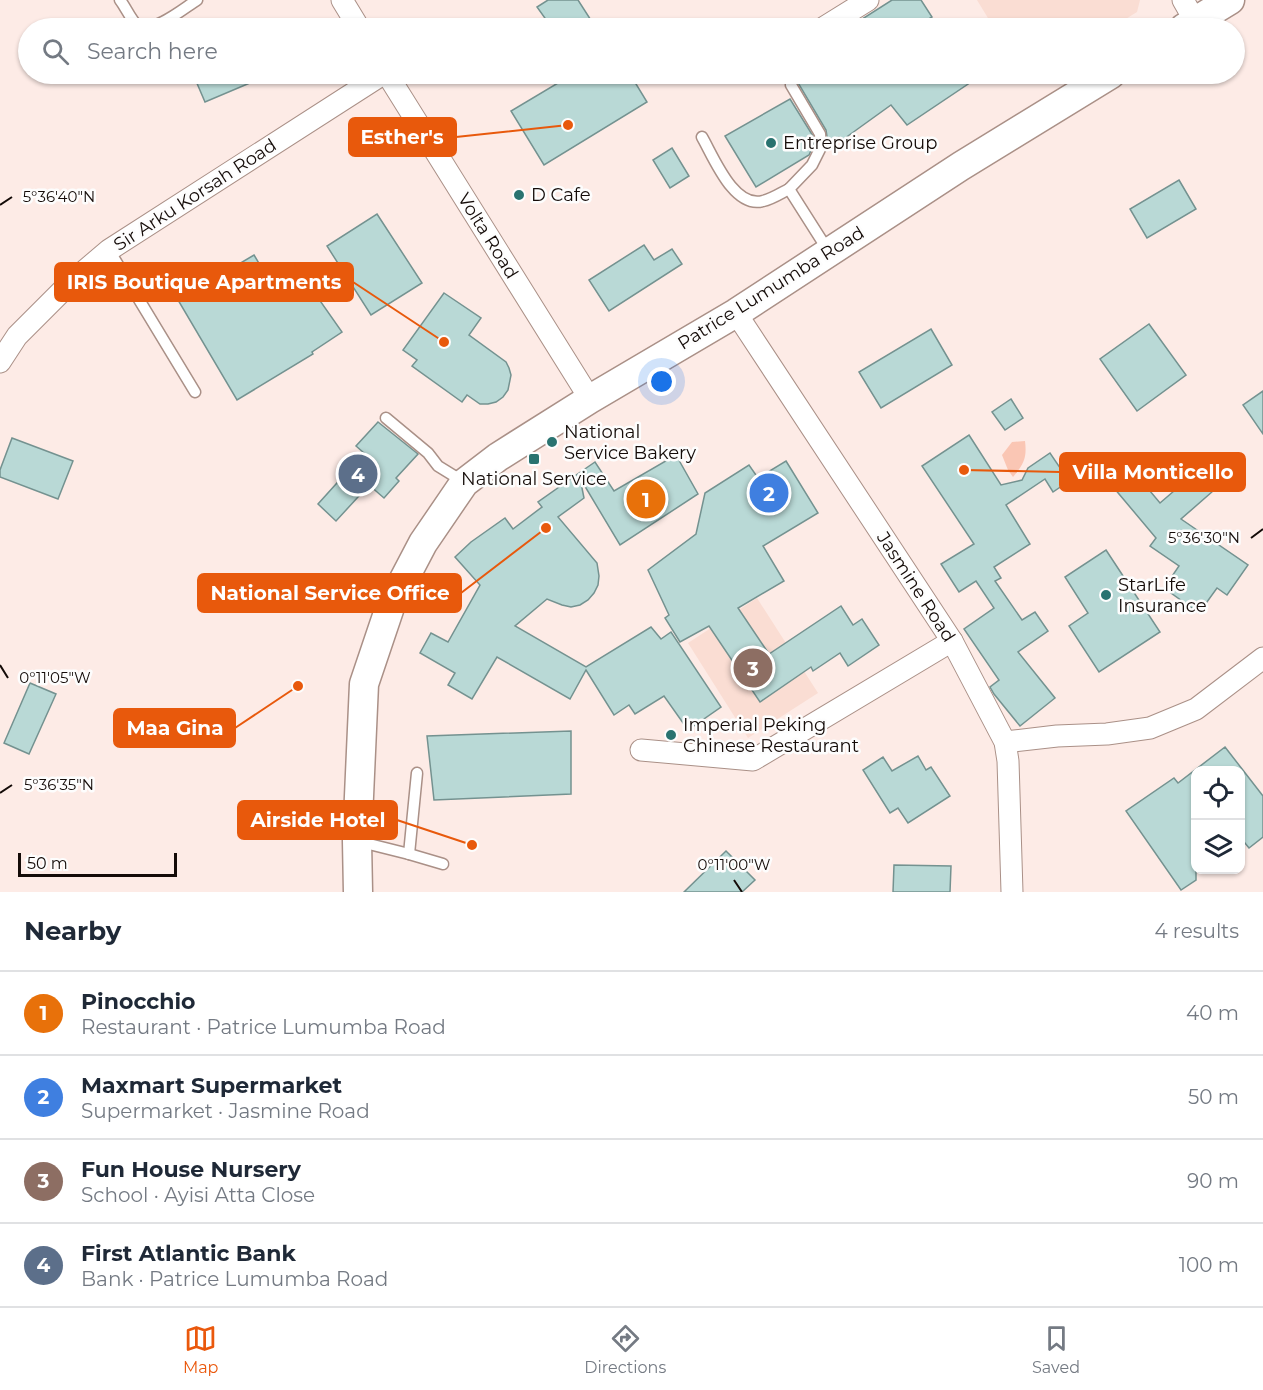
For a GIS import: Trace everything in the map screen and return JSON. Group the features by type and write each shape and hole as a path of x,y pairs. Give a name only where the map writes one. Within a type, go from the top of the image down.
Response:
{"street":[{"path":"342,0 353,18"},
{"path":"840,18 868,0"},
{"path":"1187,17 1230,0"},
{"name":"Sir Arku Korsah Road","path":"0,362 17,336 69,284 109,250 369,84"},
{"name":"Volta Road","path":"391,84 590,399"},
{"name":"Patrice Lumumba Road","path":"358,892 357,841 364,684 391,604 423,543 464,483 498,457 736,312 961,166 1095,84"},
{"name":"Jasmine Road","path":"736,312 952,641 1005,742 1008,762 1012,892"},
{"path":"641,750 753,760 952,641"},
{"path":"1005,742 1057,736 1107,734 1150,728 1196,709 1263,658"}],"lane":[{"path":"120,0 132,18"},
{"path":"169,18 197,0"},
{"path":"702,137 732,189 746,200 762,202 789,189 812,165 820,147 820,134 791,85"},
{"path":"789,189 829,252"},
{"path":"109,250 195,392"},
{"path":"386,418 428,453 438,466 464,483"},
{"path":"409,854 417,773"},
{"path":"357,841 443,864"}],"shaded area":[{"path":"977,0 1140,0 1137,12 1127,18 988,18"},
{"path":"1025,441 1024,460 1013,477 1002,455 1012,442"},
{"path":"757,598 818,693 748,738 688,643"}],"building":[{"path":"548,0 578,0 590,18 545,18 537,7"},
{"path":"892,0 921,0 932,17 930,18 864,18"},
{"path":"197,84 247,84 205,102"},
{"path":"556,84 636,84 647,102 544,165 511,111"},
{"path":"799,84 968,84 907,125 891,105 841,141 839,137 828,143 826,130"},
{"name":"Entreprise Group","path":"790,99 813,136 813,146 809,155 756,187 725,136"},
{"path":"672,148 689,176 670,188 653,160"},
{"path":"1179,180 1196,209 1147,238 1130,209"},
{"path":"377,214 422,283 371,315 327,246"},
{"path":"644,245 654,260 672,249 682,264 609,311 589,280"},
{"path":"254,255 270,282 295,265 342,332 312,352 313,354 237,400 178,300"},
{"path":"444,293 481,318 469,335 506,362 509,368 511,375 508,390 496,402 480,404 467,395 462,402 412,366 417,360 403,350"},
{"path":"1149,324 1186,375 1137,411 1100,359"},
{"path":"931,329 952,365 881,408 859,372"},
{"path":"1263,391 1263,434 1243,405"},
{"path":"1011,399 1023,418 1005,430 992,412"},
{"path":"378,422 418,454 396,478 399,481 384,498 369,485 336,521 318,504 364,453 356,446"},
{"path":"969,435 1001,485 1022,480 1028,468 1050,453 1069,481 1053,492 1045,479 1006,505 1030,544 994,567 1001,578 995,581 1022,620 1035,612 1048,631 1018,652 1055,698 1020,726 994,694 990,687 999,680 964,629 994,608 976,581 959,592 941,564 974,544 922,466"},
{"path":"12,438 73,461 58,499 0,477 0,470"},
{"path":"676,455 698,494 620,545 580,478 584,498 558,517 597,563 598,585 588,600 580,605 571,607 547,599 515,626 586,667 651,627 661,639 671,632 721,707 688,730 664,696 635,714 629,705 614,715 586,670 570,699 497,657 472,699 448,685 455,673 420,653 431,633 448,642 480,585 455,557 471,542 505,518 513,529 542,507 538,502 595,462 614,491"},
{"path":"786,461 818,513 763,546 784,581 738,608 769,654 841,606 853,625 862,619 879,645 848,666 840,653 813,671 811,667 760,702 709,626 680,642 665,618 669,615 648,570 696,534 705,493 749,465 758,478"},
{"path":"1134,472 1160,503 1196,472 1213,491 1181,519 1248,565 1227,595 1217,588 1199,613 1164,588 1179,566 1150,546 1156,538 1114,488"},
{"name":"StarLife Insurance","path":"1106,550 1160,632 1099,672 1069,626 1088,613 1065,577"},
{"path":"30,683 56,694 29,754 4,743"},
{"path":"571,731 571,794 434,800 427,736"},
{"path":"1225,747 1240,766 1200,766"},
{"path":"918,756 926,770 931,767 950,796 908,823 898,808 890,813 863,770 883,757 892,771"},
{"path":"1191,773 1191,874 1196,874 1196,880 1181,890 1126,811 1174,778 1178,783"},
{"path":"1245,773 1263,796 1263,837 1249,848 1245,843"},
{"path":"726,851 755,880 742,892 684,892"},
{"path":"894,865 951,866 950,892 893,892"}],"place":[{"name":"Esther's","path":"568,125"},
{"name":"Entreprise Group","path":"771,143"},
{"name":"D Cafe","path":"519,195"},
{"name":"IRIS Boutique Apartments","path":"444,342"},
{"name":"National Service Bakery","path":"552,442"},
{"name":"National Service","path":"534,459"},
{"name":"Villa Monticello","path":"964,470"},
{"name":"First Atlantic Bank","path":"358,474"},
{"name":"Maxmart Supermarket","path":"769,493"},
{"name":"Pinocchio","path":"646,499"},
{"name":"National Service Office","path":"546,528"},
{"name":"StarLife Insurance","path":"1106,595"},
{"name":"Fun House Nursery","path":"753,668"},
{"name":"Maa Gina","path":"298,686"},
{"name":"Imperial Peking Chinese Restaurant","path":"671,735"},
{"name":"Airside Hotel","path":"472,845"}]}
